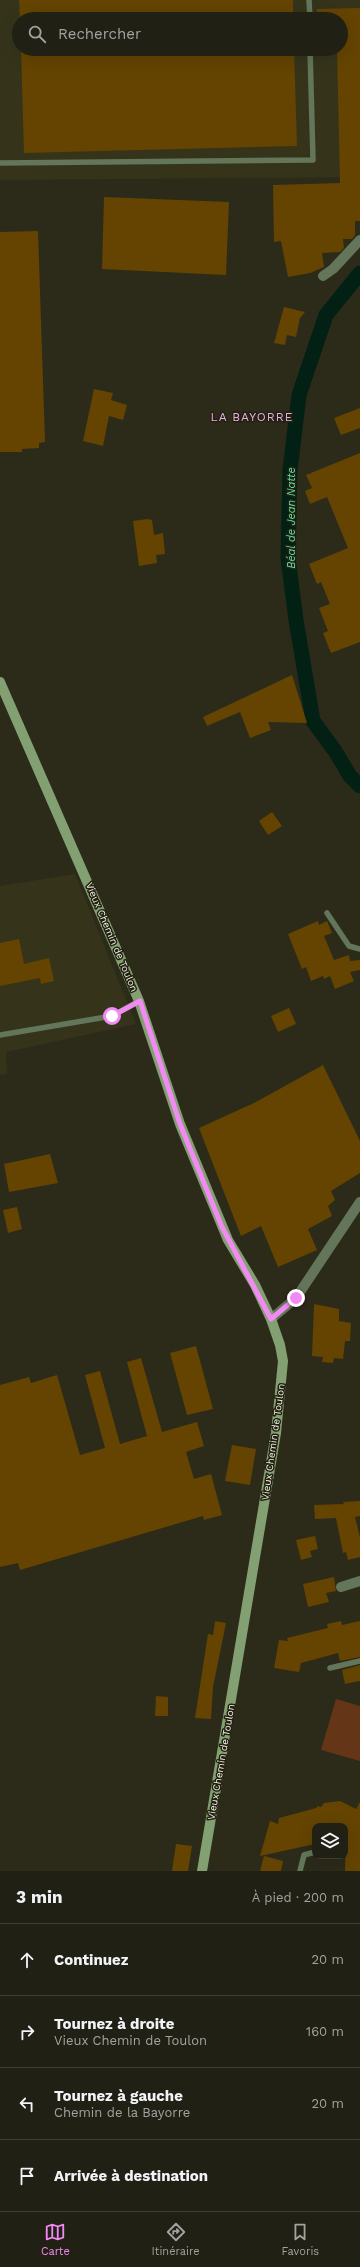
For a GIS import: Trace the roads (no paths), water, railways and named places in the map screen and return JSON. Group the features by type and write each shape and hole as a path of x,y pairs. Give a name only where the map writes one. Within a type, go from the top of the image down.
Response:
{"street":[{"path":"323,276 333,269 360,240"},
{"name":"Vieux Chemin de Toulon","path":"0,682 140,1001 180,1124 219,1220 228,1240 271,1319 280,1345 282,1361 276,1433 202,1871"},
{"path":"271,1319 296,1298 360,1202"},
{"path":"341,1586 360,1581"}],"lane":[{"path":"309,0 310,12"},
{"path":"0,163 313,160 310,56"},
{"path":"327,913 349,946 360,949"},
{"path":"0,1035 112,1016 140,1001"},
{"path":"330,1668 360,1661"},
{"path":"300,1871 304,1855 312,1853"}],"waterway":[{"name":"Béal de Jean Natte","path":"360,273 326,315 299,395 290,470 288,558 296,620 313,721 335,751 350,776 360,786"}],"district":[{"name":"LA BAYORRE","path":"252,417"}]}
